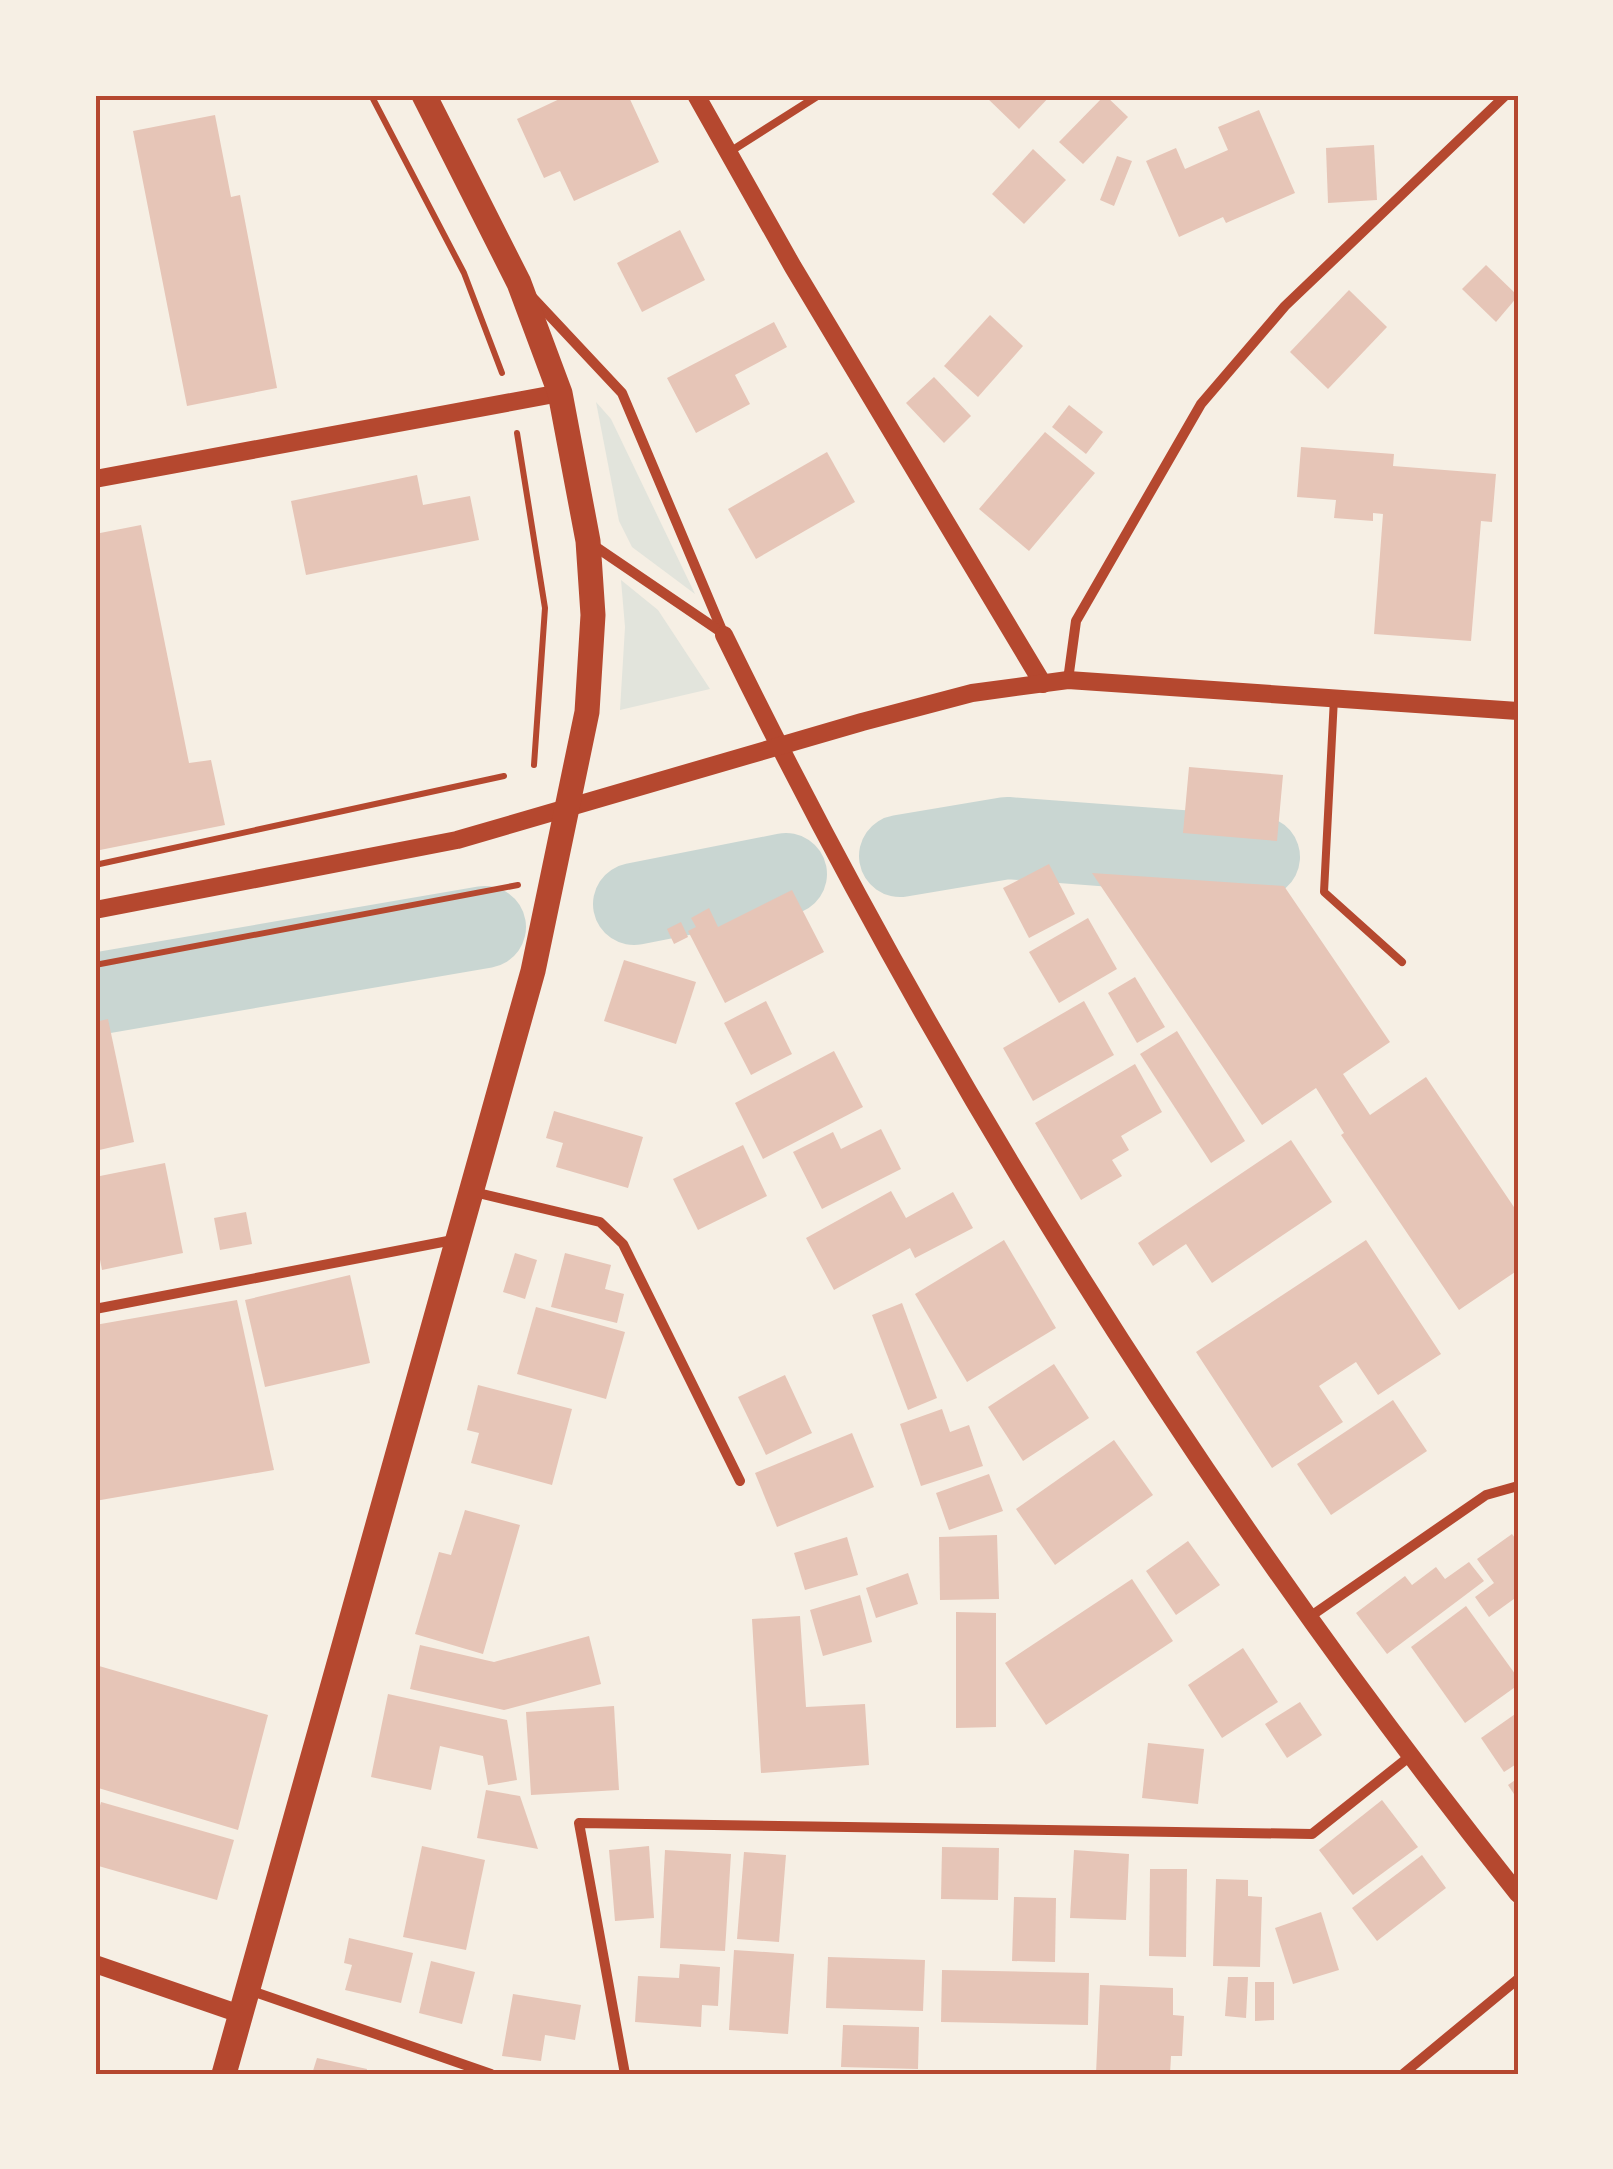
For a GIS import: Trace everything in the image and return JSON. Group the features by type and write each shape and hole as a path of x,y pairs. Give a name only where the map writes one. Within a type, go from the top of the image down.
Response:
{"main road":[{"path":"224,2074 473,1192 554,878 587,712 593,615 588,541 560,392 519,282 424,95"}],"street":[{"path":"696,95 1042,684"},
{"path":"1068,680 1076,620 1201,404 1285,306 1506,95"},
{"path":"519,282 622,393 724,635 778,744 1055,1237 1308,1618 1409,1757 1518,1894"},
{"path":"95,480 560,392"},
{"path":"588,541 724,635"},
{"path":"95,910 457,840 778,744 972,694 1068,680 1518,711"},
{"path":"473,1192 600,1222 623,1244 740,1482"},
{"path":"95,1309 459,1238"},
{"path":"1308,1618 1486,1495 1518,1486"},
{"path":"624,2074 579,1823 1312,1834 1409,1757"},
{"path":"95,1964 244,2002 492,2074"},
{"path":"1402,2074 1518,1979"}],"lane":[{"path":"728,153 819,95"},
{"path":"1334,698 1324,892 1402,962"}],"path":[{"path":"95,865 504,776"},
{"path":"95,965 554,878"}],"shaded area":[{"path":"596,402 611,419 695,594 632,547 619,521"},
{"path":"621,580 658,610 710,689 620,710 625,627"}],"building":[{"path":"568,95 628,95 659,162 574,201 560,171 544,178 517,119"},
{"path":"984,95 1051,95 1019,129"},
{"path":"1105,95 1128,117 1083,164 1059,142"},
{"path":"1259,110 1295,193 1226,223 1223,217 1179,237 1146,161 1176,148 1185,169 1228,150 1218,127"},
{"path":"215,115 231,197 240,195 277,388 187,406 133,131"},
{"path":"1374,145 1377,200 1328,203 1326,148"},
{"path":"1033,149 1066,180 1024,224 992,194"},
{"path":"1117,156 1132,161 1114,206 1100,200"},
{"path":"680,230 705,280 642,312 617,263"},
{"path":"1486,265 1518,296 1496,322 1462,289"},
{"path":"1349,290 1387,327 1328,389 1290,352"},
{"path":"990,315 1023,346 978,397 944,366"},
{"path":"774,322 787,347 735,375 750,404 696,433 667,378"},
{"path":"934,377 971,416 944,443 906,403"},
{"path":"1069,405 1103,432 1086,454 1052,427"},
{"path":"1045,432 1095,473 1029,551 979,509"},
{"path":"1301,447 1394,454 1393,466 1496,474 1492,522 1481,521 1471,641 1374,634 1383,514 1373,513 1373,521 1334,518 1336,500 1297,497"},
{"path":"827,452 855,502 756,559 728,509"},
{"path":"417,475 423,505 470,496 479,540 306,575 291,501"},
{"path":"141,525 189,763 211,760 225,825 95,851 95,534"},
{"path":"1189,767 1283,775 1277,841 1183,833"},
{"path":"1049,864 1075,914 1029,938 1003,888"},
{"path":"1092,873 1284,886 1390,1042 1343,1074 1370,1115 1426,1077 1518,1213 1518,1270 1459,1310 1341,1135 1344,1133 1316,1088 1262,1125"},
{"path":"792,890 824,952 725,1003 688,931 696,927 691,918 709,908 718,927"},
{"path":"1088,918 1117,969 1059,1003 1029,952"},
{"path":"681,922 688,937 674,944 667,929"},
{"path":"624,960 696,982 676,1044 604,1021"},
{"path":"1135,977 1165,1027 1137,1043 1108,993"},
{"path":"766,1001 792,1054 751,1075 724,1023"},
{"path":"1084,1001 1114,1055 1033,1101 1003,1048"},
{"path":"108,1019 134,1142 95,1151 95,1022"},
{"path":"1177,1031 1245,1141 1211,1163 1140,1054"},
{"path":"834,1051 863,1107 763,1159 735,1103"},
{"path":"1135,1064 1162,1112 1121,1136 1129,1150 1112,1160 1122,1176 1081,1200 1035,1123"},
{"path":"554,1111 643,1137 628,1188 556,1167 563,1143 546,1138"},
{"path":"881,1129 901,1169 822,1209 793,1152 833,1132 841,1149"},
{"path":"1291,1140 1332,1202 1212,1283 1186,1244 1153,1266 1138,1243"},
{"path":"743,1145 767,1196 698,1230 673,1179"},
{"path":"165,1163 183,1253 102,1270 95,1234 95,1177"},
{"path":"891,1191 906,1218 953,1192 973,1228 915,1258 910,1248 834,1290 806,1238"},
{"path":"246,1212 252,1244 220,1250 214,1218"},
{"path":"1004,1240 1056,1328 967,1382 915,1294"},
{"path":"1366,1240 1441,1354 1378,1395 1356,1362 1319,1386 1343,1422 1272,1468 1196,1352"},
{"path":"515,1253 537,1260 525,1299 503,1292"},
{"path":"565,1253 611,1265 605,1289 624,1294 617,1323 551,1307"},
{"path":"350,1275 370,1363 265,1387 245,1300"},
{"path":"237,1300 274,1470 95,1501 95,1325"},
{"path":"902,1303 937,1398 908,1410 872,1315"},
{"path":"536,1307 625,1332 606,1399 517,1374"},
{"path":"1054,1364 1089,1418 1023,1461 988,1407"},
{"path":"785,1375 812,1433 766,1455 738,1397"},
{"path":"478,1385 572,1409 552,1485 471,1463 479,1433 467,1430"},
{"path":"1393,1400 1427,1451 1331,1515 1297,1464"},
{"path":"942,1409 950,1432 969,1425 983,1466 921,1486 900,1424"},
{"path":"852,1433 874,1487 777,1527 755,1473"},
{"path":"1114,1440 1153,1495 1055,1565 1016,1509"},
{"path":"989,1474 1003,1511 949,1530 936,1493"},
{"path":"465,1510 520,1525 483,1654 415,1634 439,1552 451,1555"},
{"path":"1512,1534 1518,1542 1518,1596 1489,1617 1475,1597 1494,1583 1477,1559"},
{"path":"997,1535 999,1599 940,1600 939,1537"},
{"path":"847,1537 858,1575 805,1590 794,1553"},
{"path":"1188,1541 1220,1585 1176,1615 1146,1571"},
{"path":"1469,1562 1484,1581 1387,1654 1356,1613 1405,1576 1412,1585 1436,1567 1445,1579"},
{"path":"908,1573 918,1604 876,1618 866,1588"},
{"path":"1132,1579 1173,1641 1046,1725 1005,1663"},
{"path":"860,1595 872,1642 823,1656 810,1610"},
{"path":"1466,1606 1518,1678 1518,1685 1465,1723 1411,1647"},
{"path":"956,1612 996,1613 996,1727 956,1728"},
{"path":"800,1616 806,1707 865,1704 869,1765 761,1773 752,1619"},
{"path":"589,1636 601,1684 504,1710 410,1689 420,1645 494,1662"},
{"path":"1243,1648 1278,1702 1222,1738 1188,1685"},
{"path":"99,1666 268,1715 238,1830 95,1787"},
{"path":"388,1694 507,1720 517,1780 488,1785 483,1756 440,1746 431,1790 371,1777"},
{"path":"1300,1702 1322,1735 1287,1758 1265,1724"},
{"path":"614,1706 619,1790 531,1795 526,1712"},
{"path":"1518,1712 1518,1763 1504,1772 1481,1738"},
{"path":"1148,1743 1204,1749 1198,1804 1142,1798"},
{"path":"1518,1778 1518,1800 1508,1785"},
{"path":"486,1790 520,1796 538,1849 477,1838"},
{"path":"1382,1800 1418,1847 1353,1895 1319,1850"},
{"path":"101,1802 234,1840 217,1900 95,1865 95,1824"},
{"path":"422,1846 485,1860 466,1950 403,1937"},
{"path":"649,1846 654,1918 615,1921 609,1850"},
{"path":"942,1847 999,1848 998,1900 941,1899"},
{"path":"665,1850 731,1854 725,1951 660,1948"},
{"path":"1074,1850 1129,1854 1126,1920 1070,1918"},
{"path":"744,1852 786,1855 779,1942 737,1939"},
{"path":"1422,1855 1446,1888 1377,1941 1352,1908"},
{"path":"1150,1869 1187,1869 1186,1957 1149,1956"},
{"path":"1216,1879 1248,1880 1248,1896 1262,1897 1260,1967 1213,1966"},
{"path":"1014,1897 1056,1898 1055,1962 1012,1961"},
{"path":"1321,1912 1339,1970 1293,1984 1275,1928"},
{"path":"349,1938 413,1953 401,2003 345,1990 352,1965 344,1963"},
{"path":"734,1950 794,1954 788,2034 729,2030"},
{"path":"828,1957 925,1960 923,2011 826,2008"},
{"path":"431,1961 475,1972 462,2024 419,2013"},
{"path":"680,1964 720,1967 718,2006 702,2005 701,2027 635,2022 638,1976 679,1978"},
{"path":"942,1970 1089,1973 1088,2025 941,2022"},
{"path":"1228,1977 1248,1977 1246,2018 1225,2016"},
{"path":"1255,1982 1274,1982 1274,2020 1255,2021"},
{"path":"1100,1985 1173,1988 1173,2015 1184,2016 1182,2056 1171,2056 1170,2074 1096,2074"},
{"path":"513,1994 581,2005 575,2040 545,2035 541,2061 502,2056"},
{"path":"843,2025 919,2027 918,2069 841,2067"},
{"path":"317,2058 367,2069 366,2074 312,2074"}],"waterway":[{"path":"900,856 1007,838 1259,857"},
{"path":"634,904 786,874"},
{"path":"95,994 485,927"}]}
